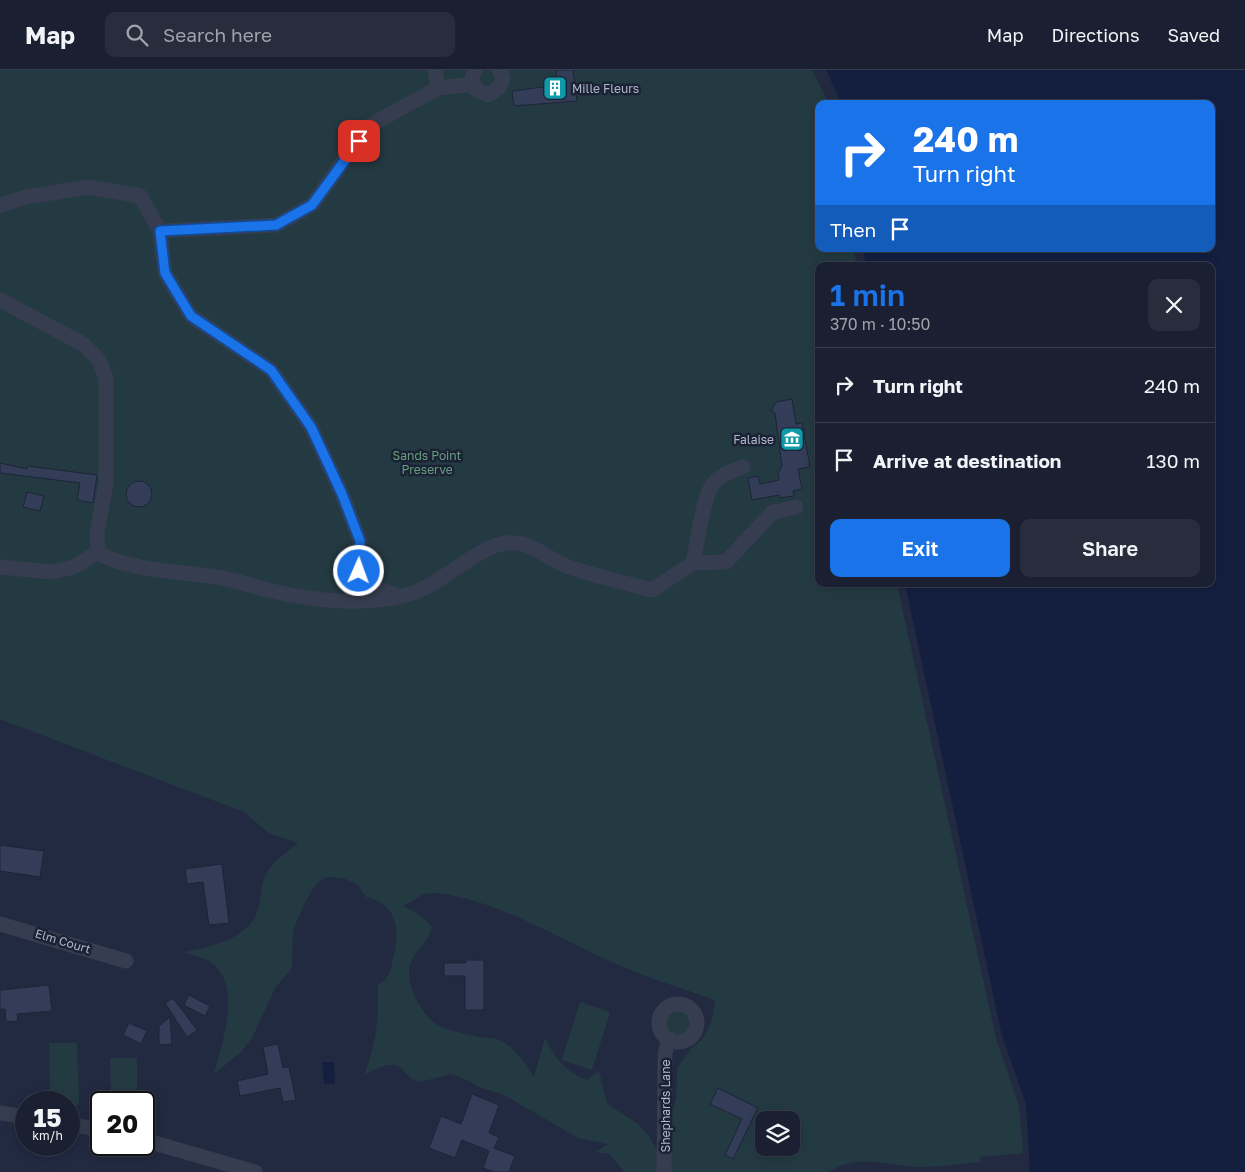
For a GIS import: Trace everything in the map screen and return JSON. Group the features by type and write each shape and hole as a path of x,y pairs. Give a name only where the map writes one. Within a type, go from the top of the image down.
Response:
{"street":[{"path":"435,70 438,88"},
{"path":"160,231 276,225 312,205 368,126 438,88 474,77 483,94 493,94 502,83 499,70"},
{"path":"0,205 26,197 88,187 140,196 160,231 165,273 191,316 271,370 311,427 342,494 360,541 359,571 374,587 398,596"},
{"path":"0,300 84,344 98,360 106,378 106,483 97,534 98,552 106,558 130,564 219,577 304,598 373,600 411,594 494,546 507,542 530,545 566,566 652,590 693,562 726,562 773,512 796,507"},
{"path":"693,562 704,509 712,484 726,472 743,467"},
{"path":"0,567 51,572 74,567 98,552"},
{"name":"Elm Court","path":"0,924 126,960"},
{"name":"Shephards Lane","path":"664,1172 665,1053 668,1039"},
{"path":"0,1113 15,1115"},
{"path":"155,1143 255,1172"}],"green space":[{"name":"Sands Point Preserve","path":"0,70 812,70 827,100 815,100 815,252 855,252 856,262 815,262 815,587 898,587 996,1039 1019,1106 1023,1153 980,1157 981,1162 930,1167 875,1162 852,1163 840,1166 829,1172 625,1172 609,1154 595,1152 608,1144 578,1138 504,1095 479,1087 451,1074 420,1082 411,1079 398,1065 388,1065 364,1076 376,1032 378,985 387,977 390,971 395,949 396,929 391,913 385,906 366,897 358,885 343,878 327,877 316,884 305,902 293,930 292,968 275,988 252,1038 241,1052 214,1074 228,1014 226,983 220,971 209,961 183,952 203,948 234,937 251,924 256,915 265,876 278,859 298,843 269,833 244,812 0,719","holes":["436,893 458,896 503,911 625,967 715,1000 712,1020 704,1037 690,1050 677,1069 676,1100 657,1151 649,1136 638,1124 607,1104 599,1071 587,1080 579,1077 562,1064 545,1038 534,1077 511,1047 496,1039 478,1037 447,1029 432,1021 422,1009 411,987 409,973 412,960 427,939 432,927 420,915 403,906 424,894"]},
{"path":"580,1002 610,1012 592,1070 562,1060"},
{"path":"678,1010 687,1014 691,1023 687,1032 678,1036 669,1032 665,1023 669,1014"},
{"path":"49,1043 77,1043 79,1091 50,1091"},
{"path":"110,1058 137,1058 137,1091 111,1091"}],"water":[{"path":"826,70 1245,70 1245,1172 1030,1172 1026,1104 1002,1036 906,587 1215,587 1215,262 865,262 864,252 1215,252 1215,100 840,100"},
{"path":"322,1062 334,1062 335,1084 324,1084"}],"building":[{"name":"Mille Fleurs","path":"556,70 573,70 577,101 514,106 512,91 558,85"},
{"name":"Falaise","path":"792,399 796,424 802,423 810,467 798,469 802,489 793,491 794,496 779,498 779,495 752,500 748,478 758,476 760,484 779,480 778,473 782,466 775,413 771,411 776,402"},
{"path":"0,463 27,469 27,466 97,475 93,503 77,500 80,483 0,473"},
{"path":"139,481 148,485 152,494 148,503 139,507 130,503 126,494 130,485"},
{"path":"27,492 44,496 40,511 23,507"},
{"path":"0,845 44,851 40,877 0,871"},
{"path":"222,864 229,923 209,925 203,882 187,884 185,869"},
{"path":"466,960 484,960 484,1010 465,1010 465,976 444,976 444,963 466,963"},
{"path":"49,985 52,1011 17,1014 18,1021 6,1022 5,1009 0,1009 0,990"},
{"path":"189,995 210,1006 205,1016 184,1005"},
{"path":"173,998 197,1030 187,1037 165,1003"},
{"path":"170,1017 172,1044 159,1045 159,1026"},
{"path":"129,1023 147,1031 141,1044 123,1035"},
{"path":"278,1044 283,1068 289,1067 296,1100 283,1102 280,1088 240,1096 237,1081 268,1074 263,1047"},
{"path":"718,1088 758,1108 733,1159 725,1155 742,1119 710,1104"},
{"path":"472,1094 499,1105 489,1133 499,1137 494,1148 515,1156 509,1172 494,1172 483,1168 489,1151 462,1140 455,1158 429,1148 441,1116 461,1124"}],"place":[{"name":"Mille Fleurs","path":"555,88"},
{"name":"Falaise","path":"792,439"}],"route":[{"path":"359,141 312,205 276,225 160,231 165,273 191,316 271,370 311,427 342,494 360,541 359,571"}]}
